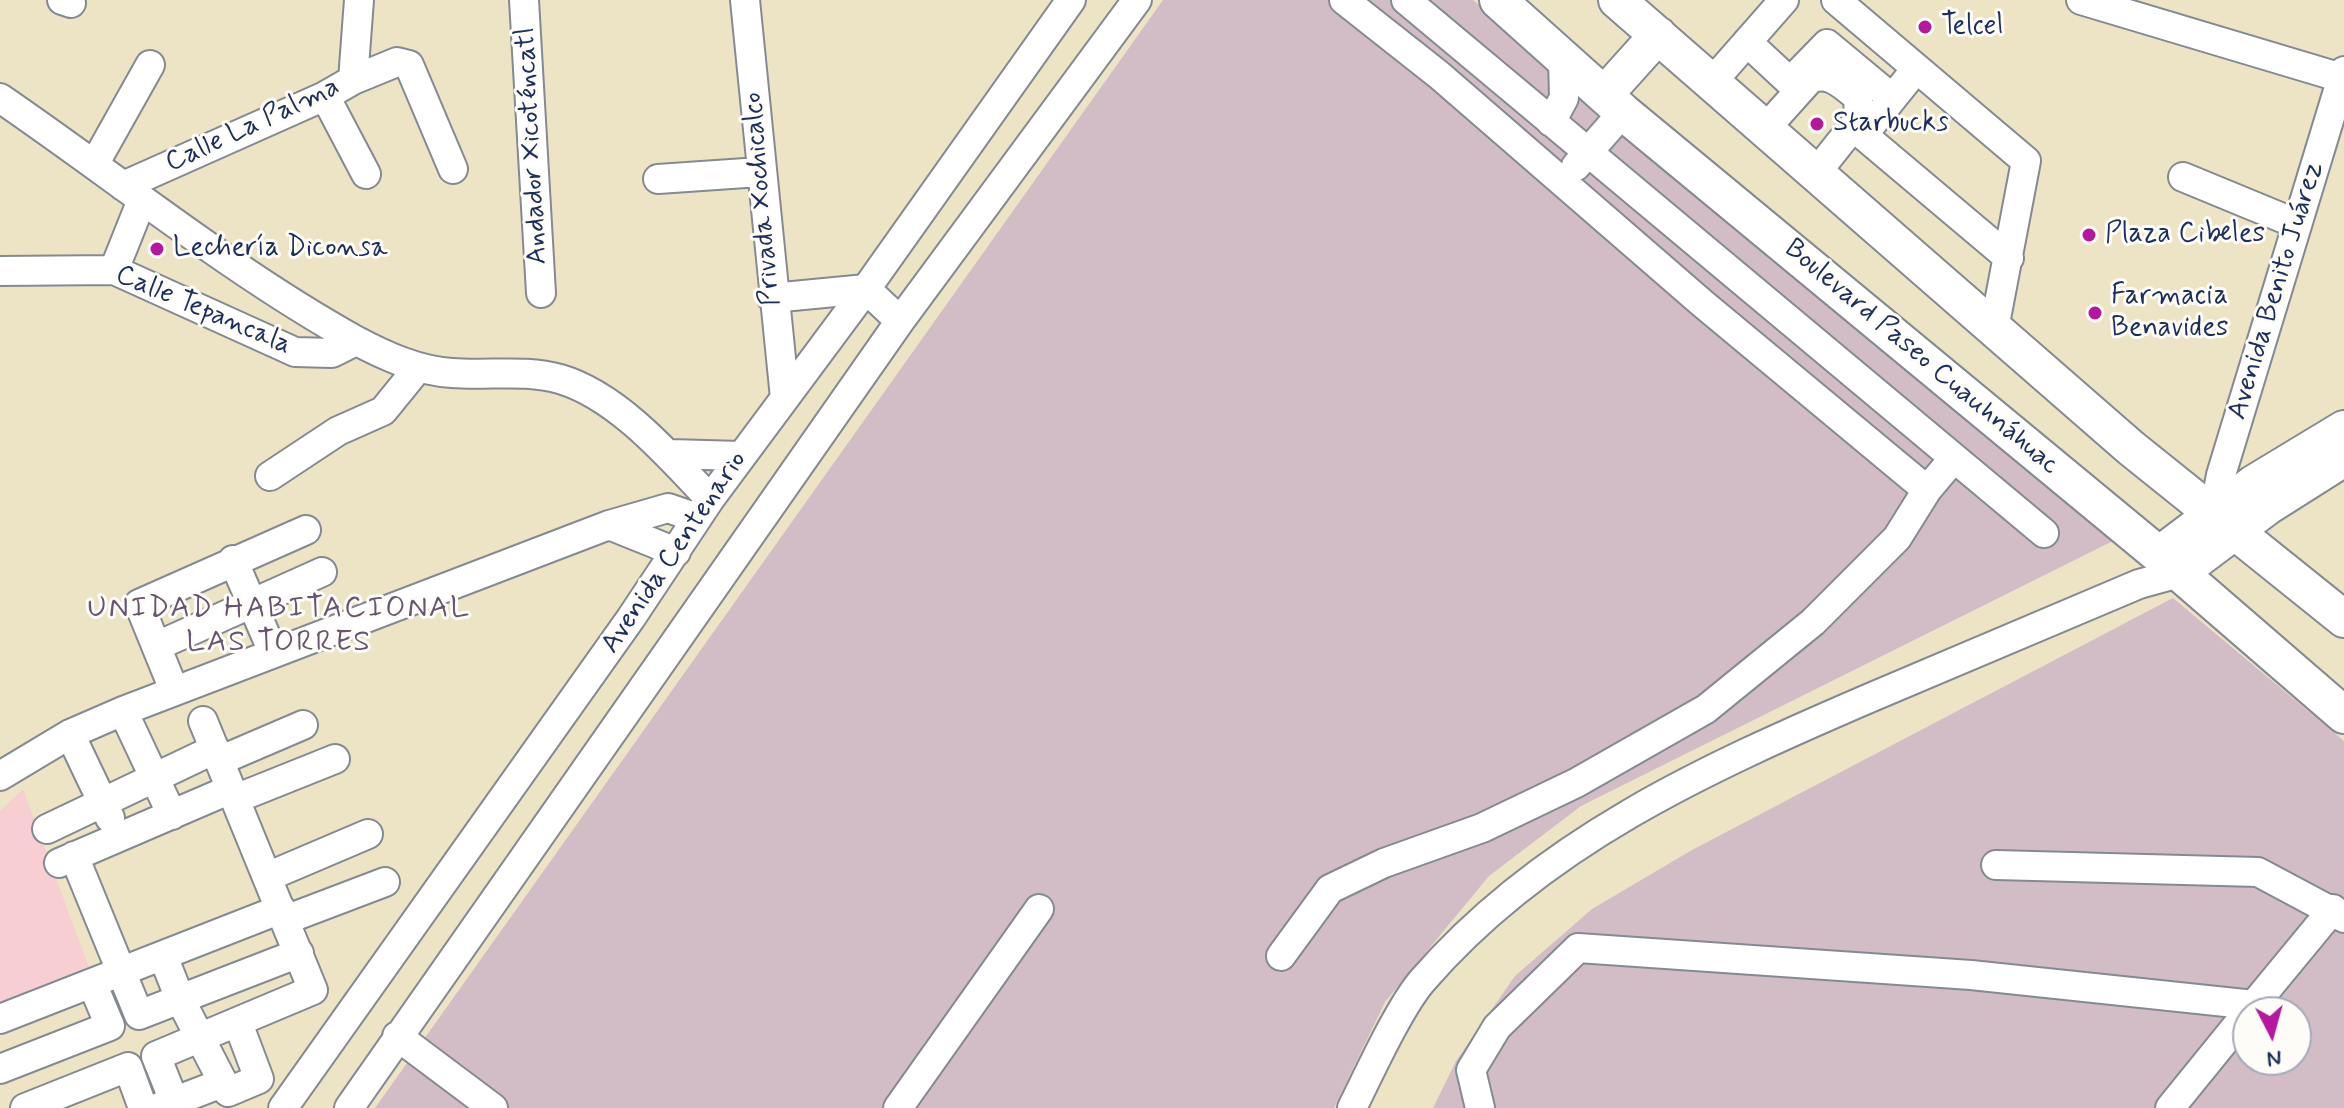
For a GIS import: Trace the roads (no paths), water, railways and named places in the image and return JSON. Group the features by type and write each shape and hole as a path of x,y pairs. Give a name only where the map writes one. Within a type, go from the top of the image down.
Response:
{"main road":[{"name":"Boulevard Paseo Cuauhnáhuac","path":"1498,0 2159,571 2344,715"},
{"path":"1617,0 2131,448 2225,520 2344,619"},
{"path":"1614,103 1658,35"},
{"path":"2225,520 2253,484 2344,429"},
{"path":"2159,571 2225,520 2344,458"}],"street":[{"name":"Calle La Palma","path":"133,193 353,80 359,0"},
{"name":"Andador Xicoténcatl","path":"524,0 541,293"},
{"name":"Privada Xochicalco","path":"745,0 772,298 785,398"},
{"name":"Avenida Centenario","path":"283,1108 631,618 704,508 866,289 1071,0"},
{"name":"Avenida Centenario","path":"349,1108 900,321 1137,0"},
{"path":"1344,0 1439,75 1702,303 1927,490"},
{"path":"1406,0 2044,533"},
{"path":"1712,82 1784,0"},
{"path":"1836,0 2026,161 1994,329"},
{"path":"2086,1 2343,74"},
{"path":"1747,42 1790,82 1827,44 1892,98"},
{"path":"1551,122 1564,98 1563,59"},
{"path":"353,80 397,62 409,65 453,169"},
{"path":"95,163 150,65"},
{"path":"1916,69 1863,135 2009,258"},
{"name":"Avenida Benito Juárez","path":"2225,520 2221,475 2343,74"},
{"path":"1765,129 1810,79 1819,75 1829,76 1858,97 1861,107 1859,119 1816,173"},
{"path":"325,96 366,174"},
{"path":"0,98 133,193 356,341 418,368 452,373 529,373 561,379 593,394 670,454 704,508"},
{"path":"1564,183 1587,152 1614,103"},
{"path":"658,179 760,172"},
{"path":"2183,177 2297,224"},
{"path":"114,270 133,193"},
{"name":"Calle Tepancala","path":"0,271 114,270 295,352 332,353 356,341"},
{"path":"772,298 866,289 900,321"},
{"path":"270,476 338,431 383,411 418,368"},
{"path":"670,454 741,456"},
{"path":"1281,956 1330,889 1384,863 1482,828 1576,783 1706,709 1823,611 1897,538 1927,490 1954,458"},
{"path":"0,776 70,734 273,652 609,525 668,508 704,508"},
{"path":"609,525 676,552"},
{"path":"174,690 139,604 306,530"},
{"path":"233,560 273,652"},
{"path":"1352,1108 1420,984 1491,909 1536,873 1609,824 1742,753 2159,571"},
{"path":"157,646 322,572"},
{"path":"631,618 669,647"},
{"path":"123,711 172,815"},
{"path":"203,721 313,992 156,1056 166,1105 222,1083"},
{"path":"47,829 156,777 303,725"},
{"path":"70,734 119,837"},
{"path":"299,953 139,1015 66,860 172,815 335,759"},
{"path":"267,877 368,834"},
{"path":"1996,865 2258,872 2338,914 2263,996"},
{"path":"0,1019 163,956 385,882"},
{"path":"898,1108 1039,909"},
{"path":"1480,1108 1471,1070 1497,1027 1578,948 1971,975 2232,1008"},
{"path":"163,956 180,999 222,1083 230,1092 259,1080 238,1023"},
{"path":"92,983 110,1026 2,1063 23,1108 128,1067 143,1108"},
{"path":"2170,1108 2232,1032"},
{"path":"397,1036 493,1108"}],"place":[{"name":"Telcel","path":"1925,27"},
{"name":"Starbucks","path":"1817,124"},
{"name":"Plaza Cibeles","path":"2089,235"},
{"name":"Lechería Diconsa","path":"157,249"},
{"name":"Farmacia Benavides","path":"2095,313"}],"district":[{"name":"UNIDAD HABITACIONAL LAS TORRES","path":"279,627"}]}
